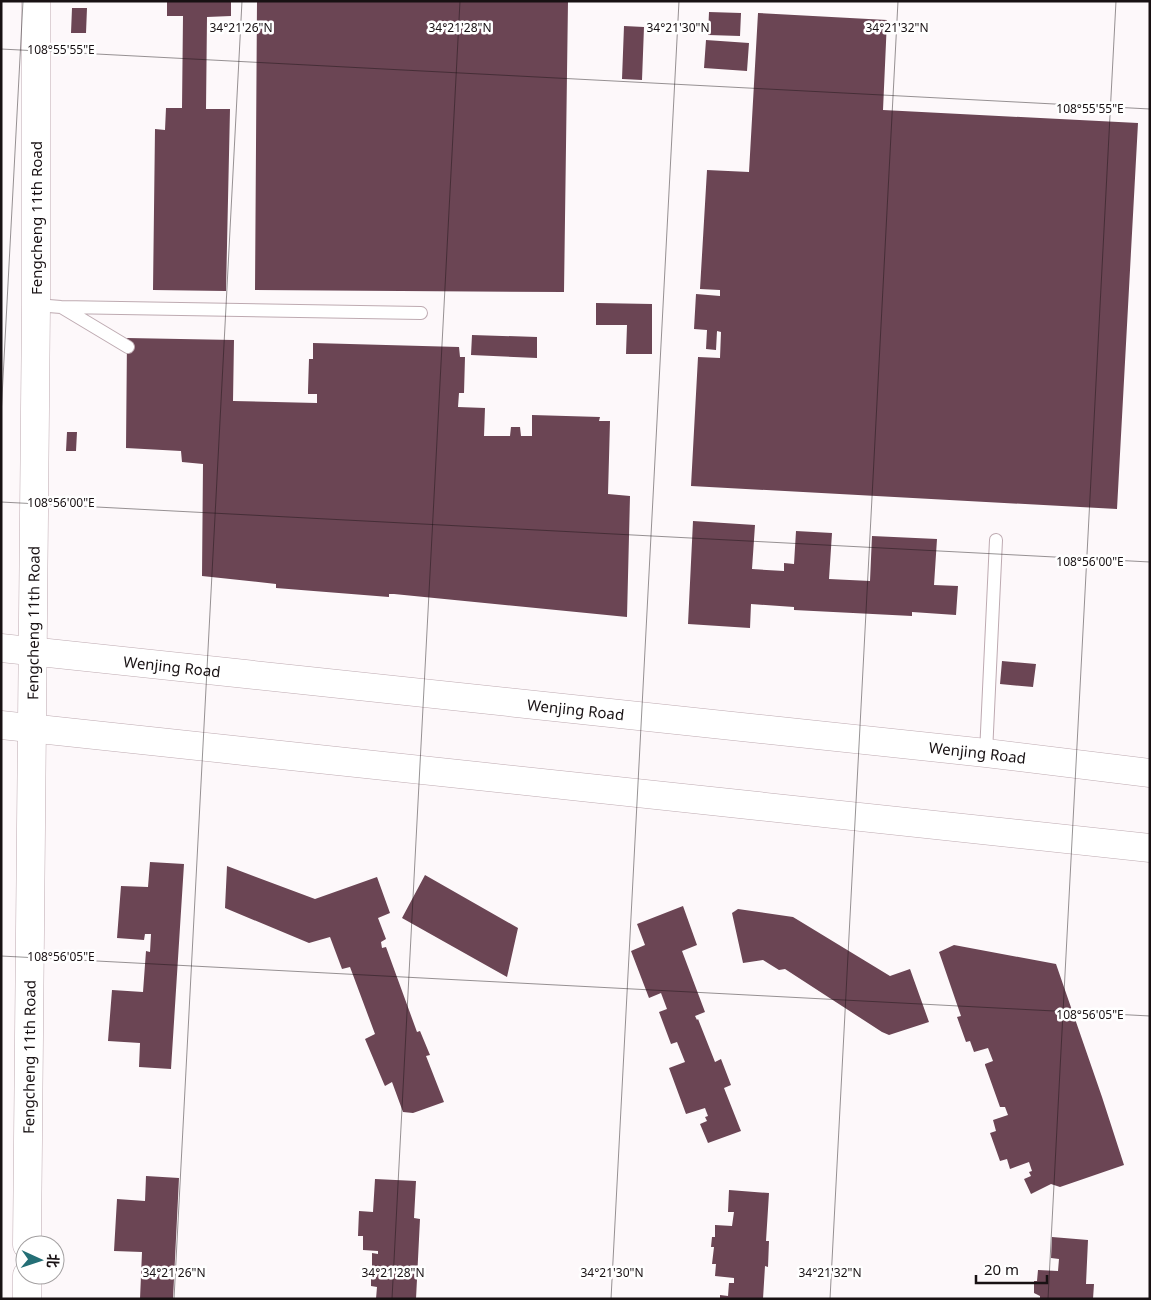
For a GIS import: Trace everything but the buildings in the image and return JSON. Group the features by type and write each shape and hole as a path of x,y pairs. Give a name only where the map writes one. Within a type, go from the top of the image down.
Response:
{"main road":[{"name":"Fengcheng 11th Road","path":"28,1235 32,728 48,306 36,1"},
{"name":"Wenjing Road","path":"1,648 986,753 1150,773"},
{"path":"1,725 1150,848"},
{"path":"27,1285 27,1299"}],"lane":[{"path":"48,306 421,313"},
{"path":"48,306 128,346"},
{"path":"986,753 996,540"}]}
